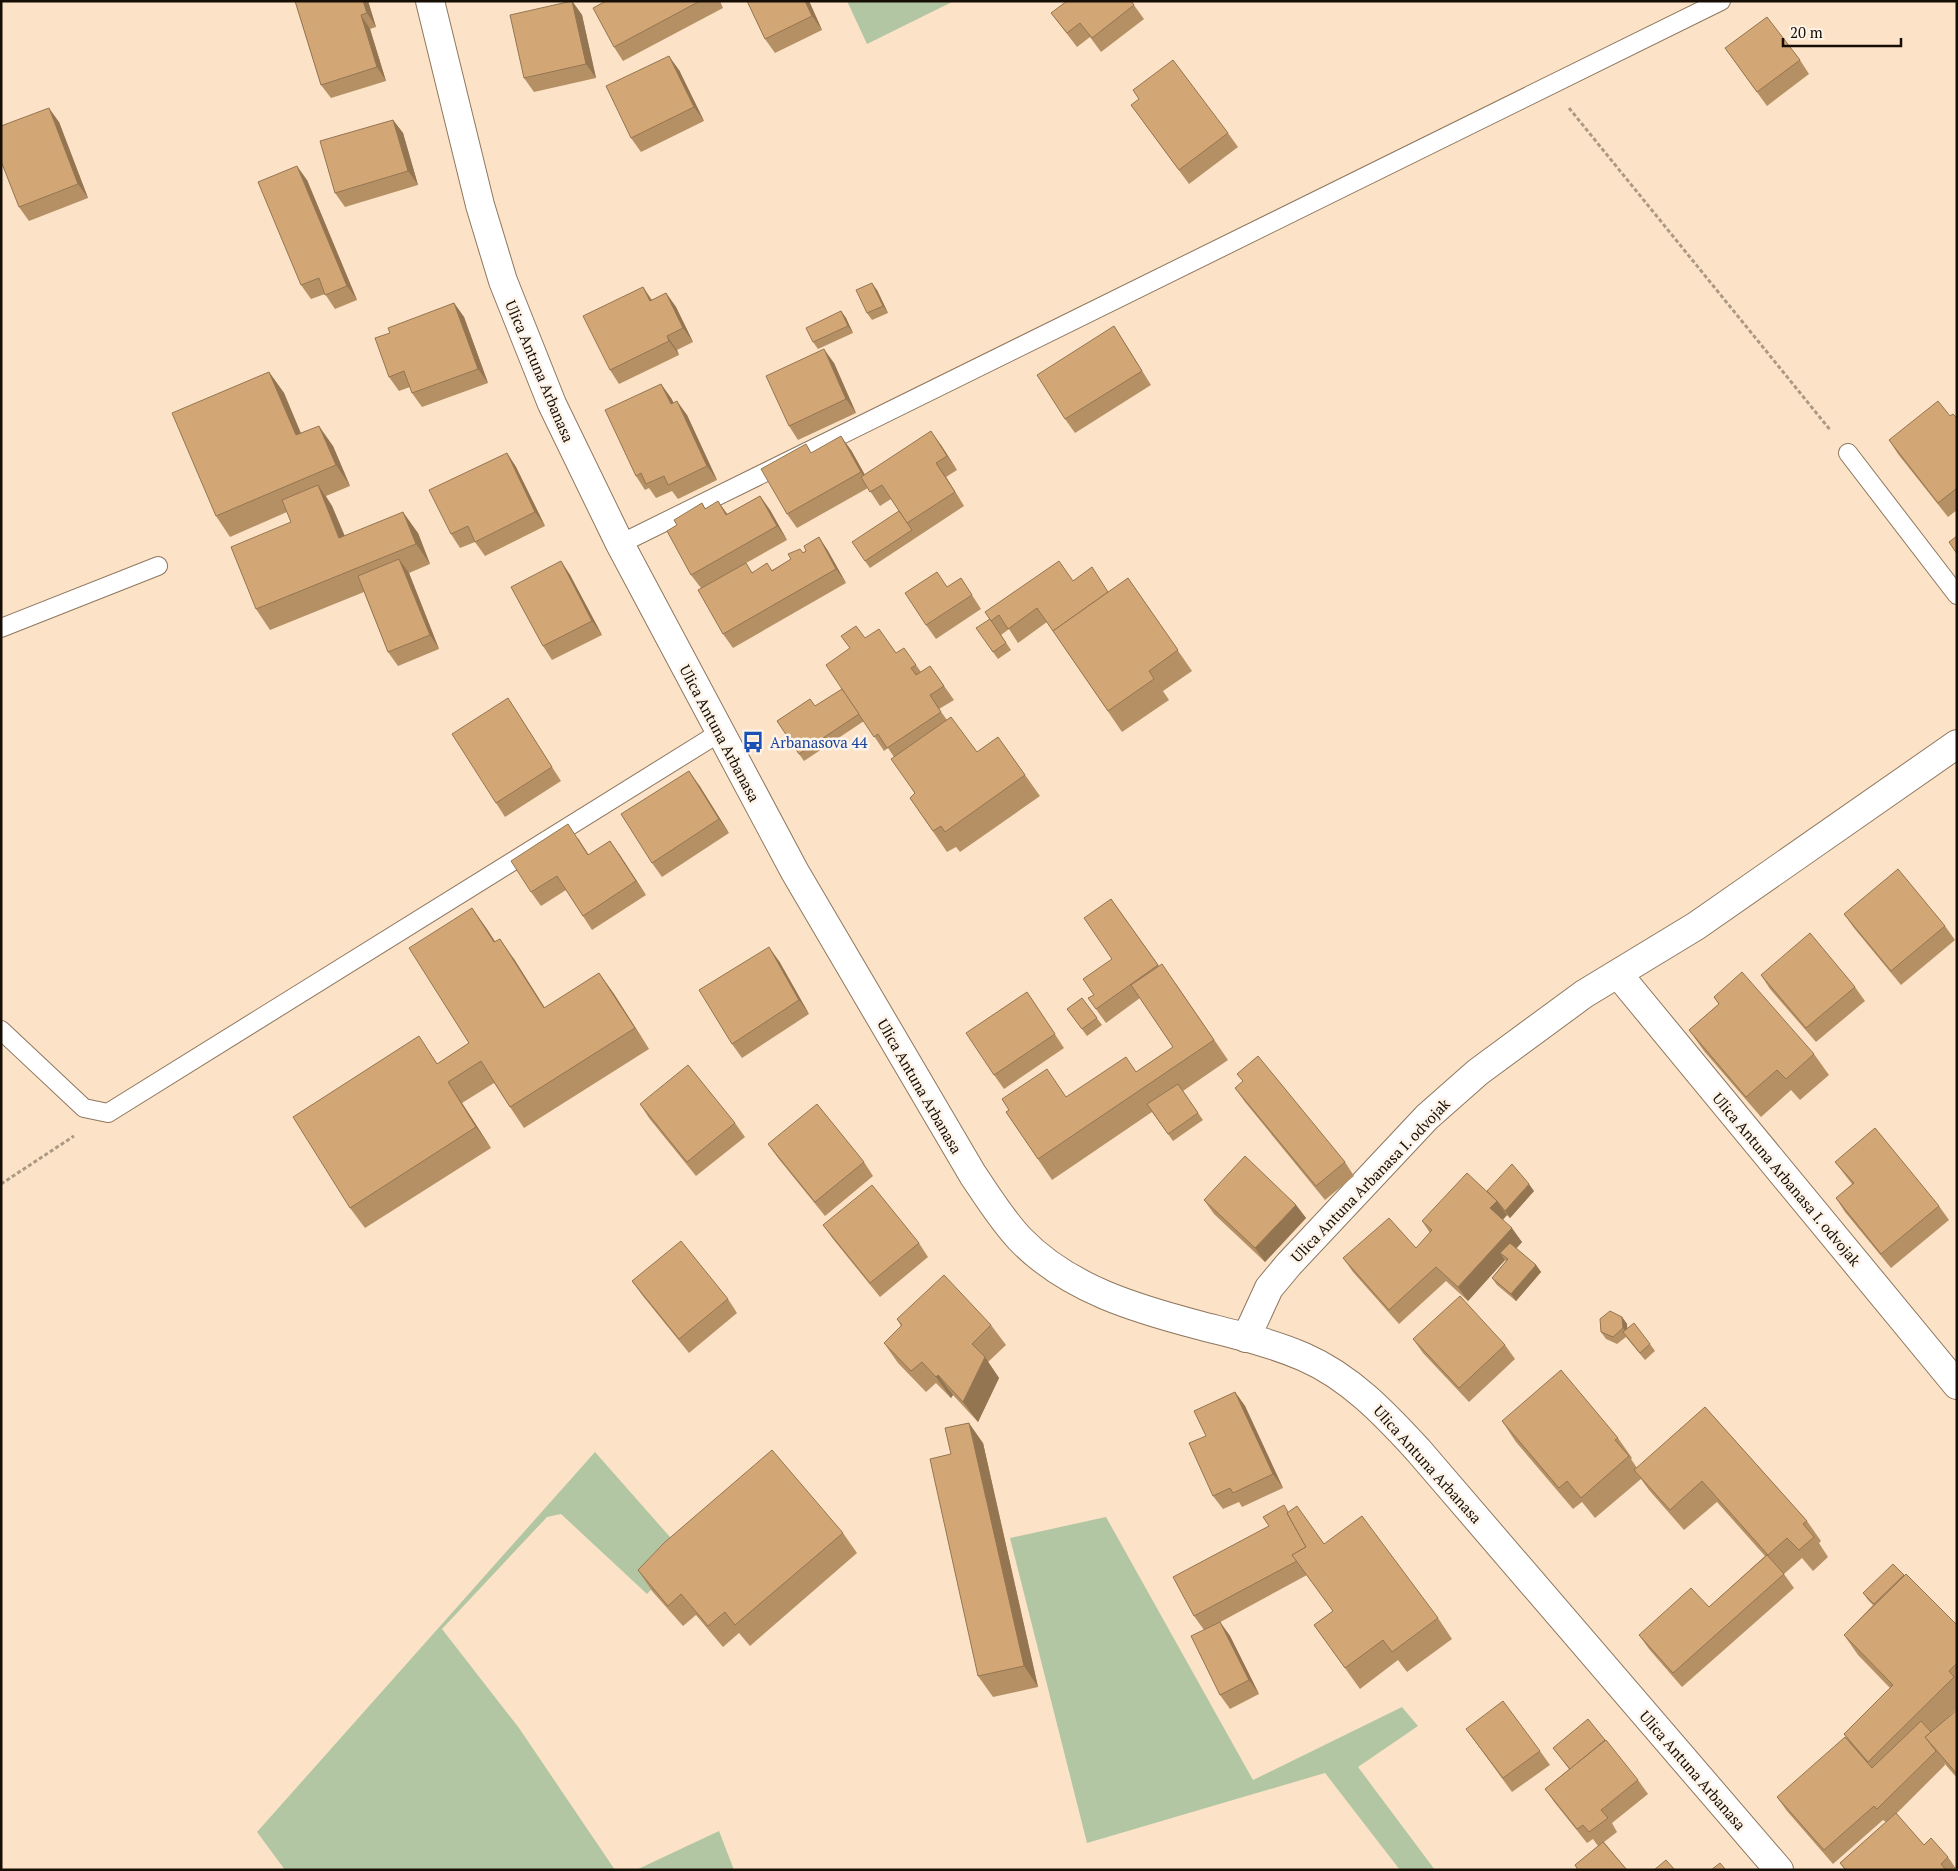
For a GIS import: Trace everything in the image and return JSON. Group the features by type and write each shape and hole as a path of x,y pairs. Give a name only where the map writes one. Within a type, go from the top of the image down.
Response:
{"main road":[{"name":"Ulica Antuna Arbanasa","path":"430,1 480,205 503,281 552,404 620,544 719,733 795,872 972,1175 1014,1233 1054,1268 1074,1281 1109,1297 1164,1316 1284,1349 1325,1367 1369,1400 1392,1422 1779,1870"},
{"name":"Ulica Antuna Arbanasa I. odvojak","path":"1246,1338 1269,1288 1326,1221 1427,1117 1478,1072 1528,1034 1618,974 1696,926 1957,744"},
{"name":"Ulica Antuna Arbanasa I. odvojak","path":"1618,974 1957,1385"}],"lane":[{"path":"620,544 1721,1"},
{"path":"1848,453 1957,595"},
{"path":"1,628 158,566"},
{"path":"1,1030 84,1108 108,1114 719,733"}],"path":[{"path":"1550,84 1848,453"},
{"path":"1,1184 108,1114"}],"green space":[{"path":"847,1 954,1 867,44"},
{"path":"595,1452 685,1554 647,1594 561,1514 547,1517 442,1629 519,1728 615,1870 285,1870 257,1832"},
{"path":"1106,1517 1253,1780 1402,1707 1418,1726 1358,1767 1435,1870 1400,1870 1325,1773 1087,1843 1010,1538"},
{"path":"719,1831 734,1870 636,1870"}],"building":[{"path":"295,1 363,1 367,13 361,15 377,67 321,85"},
{"path":"572,1 586,64 524,78 510,15"},
{"path":"606,1 700,1 614,47 593,8"},
{"path":"747,1 805,1 812,16 765,39"},
{"path":"1067,1 1131,1 1134,5 1092,38 1080,23 1067,33 1051,13"},
{"path":"1767,17 1800,60 1757,92 1725,48"},
{"path":"669,56 694,107 631,138 606,86"},
{"path":"1173,60 1228,133 1179,170 1131,105 1139,99 1133,90"},
{"path":"49,108 78,184 19,207 1,161 1,126"},
{"path":"393,120 408,171 335,193 320,141"},
{"path":"297,166 347,286 325,295 319,278 301,285 258,182"},
{"path":"872,283 883,306 867,313 856,290"},
{"path":"643,287 650,301 666,293 683,328 667,336 669,341 610,370 583,316"},
{"path":"454,303 478,369 412,393 404,371 389,377 375,338 390,333 388,328"},
{"path":"841,311 848,326 813,342 806,328"},
{"path":"1114,326 1142,371 1065,419 1037,375"},
{"path":"824,349 846,399 789,426 766,376"},
{"path":"269,372 296,435 319,426 336,465 216,516 172,413"},
{"path":"661,384 671,404 677,401 707,466 668,485 664,476 646,484 641,473 636,476 605,410"},
{"path":"1938,401 1950,416 1953,414 1957,418 1957,488 1938,503 1889,440"},
{"path":"931,431 947,456 936,463 955,492 907,523 882,485 870,492 861,477"},
{"path":"841,436 861,472 787,514 761,469 806,444 811,453"},
{"path":"507,453 535,512 475,542 468,526 451,534 429,490"},
{"path":"318,485 339,538 403,512 416,544 256,609 231,547 291,522 282,500"},
{"path":"760,496 777,526 691,575 667,531 677,525 674,520 702,503 705,509 718,501 726,515"},
{"path":"899,511 912,530 865,561 852,542"},
{"path":"1957,536 1957,554 1949,542"},
{"path":"819,537 836,569 723,634 698,590 746,563 752,573 767,563 772,571 791,559 788,554 800,549 803,553 806,551 804,546"},
{"path":"399,559 430,635 388,652 358,576"},
{"path":"561,561 592,621 543,646 511,587"},
{"path":"1059,561 1073,581 1092,567 1108,592 1053,631 1037,608 1008,629 999,615 991,621 985,612"},
{"path":"937,572 947,587 961,578 972,595 926,625 905,593"},
{"path":"1128,578 1178,650 1149,671 1154,679 1108,711 1053,631"},
{"path":"990,619 1006,643 993,652 976,628"},
{"path":"856,626 865,638 879,629 896,653 904,648 916,665 911,668 916,675 930,666 944,686 930,695 941,712 887,748 878,734 874,737 826,665 850,648 841,636"},
{"path":"842,689 859,714 799,754 777,721 810,699 815,706"},
{"path":"508,698 552,767 496,803 452,734"},
{"path":"951,717 977,752 998,737 1025,775 945,832 941,826 933,831 910,798 915,793 891,759"},
{"path":"689,771 719,819 652,863 621,814"},
{"path":"568,824 588,855 610,841 636,881 583,916 557,876 531,892 511,861"},
{"path":"1898,869 1945,926 1891,971 1844,914"},
{"path":"1111,899 1158,965 1096,1009 1088,998 1094,995 1083,979 1112,959 1084,918"},
{"path":"472,908 494,942 500,939 544,1008 599,973 635,1028 510,1107 481,1061 448,1082 476,1127 350,1208 293,1117 419,1036 437,1064 469,1043 409,948"},
{"path":"1810,933 1855,987 1806,1028 1761,975"},
{"path":"769,947 799,1000 732,1044 699,990"},
{"path":"1162,964 1214,1040 1038,1159 1006,1112 1009,1110 1002,1099 1047,1069 1066,1097 1126,1057 1136,1072 1173,1047 1131,985"},
{"path":"1742,972 1814,1054 1786,1079 1777,1070 1746,1097 1689,1030 1719,1004 1714,997"},
{"path":"1027,992 1055,1034 994,1075 966,1033"},
{"path":"1082,998 1097,1018 1082,1029 1067,1009"},
{"path":"1258,1056 1345,1162 1316,1186 1235,1088 1243,1081 1237,1074"},
{"path":"688,1065 735,1123 687,1162 640,1104"},
{"path":"1178,1084 1198,1113 1168,1134 1147,1104"},
{"path":"817,1104 864,1162 815,1202 768,1144"},
{"path":"1875,1128 1939,1206 1881,1254 1836,1198 1854,1183 1835,1162"},
{"path":"1245,1156 1296,1205 1255,1248 1204,1200"},
{"path":"1512,1164 1529,1184 1505,1211 1487,1191"},
{"path":"1467,1173 1497,1201 1490,1208 1512,1228 1458,1287 1436,1267 1389,1310 1343,1258 1389,1218 1416,1248 1432,1230 1422,1221"},
{"path":"872,1185 919,1243 870,1283 823,1225"},
{"path":"681,1241 728,1299 679,1339 632,1281"},
{"path":"1510,1243 1536,1265 1511,1294 1492,1278 1508,1259 1500,1253"},
{"path":"944,1275 991,1325 972,1344 985,1357 963,1402 938,1375 936,1377 922,1362 911,1371 884,1343 902,1325 897,1319"},
{"path":"1460,1296 1505,1345 1459,1388 1413,1339"},
{"path":"1610,1311 1622,1317 1623,1328 1613,1337 1601,1332 1600,1319"},
{"path":"1634,1323 1650,1344 1640,1353 1623,1332"},
{"path":"1561,1370 1618,1438 1615,1440 1629,1456 1581,1498 1567,1481 1559,1488 1502,1421"},
{"path":"1235,1392 1273,1474 1233,1493 1230,1488 1213,1496 1189,1443 1206,1436 1194,1411"},
{"path":"1705,1407 1807,1521 1803,1524 1814,1537 1799,1550 1787,1538 1768,1555 1702,1481 1670,1510 1634,1470"},
{"path":"969,1423 1024,1666 978,1676 930,1459 951,1454 945,1428"},
{"path":"772,1450 843,1533 735,1625 725,1612 708,1626 681,1594 668,1606 638,1570 665,1542"},
{"path":"1284,1505 1306,1547 1292,1555 1297,1561 1194,1616 1173,1577 1269,1526 1263,1517"},
{"path":"1297,1506 1324,1544 1362,1516 1438,1618 1392,1652 1383,1640 1345,1668 1314,1625 1333,1611 1292,1555 1306,1547 1287,1513"},
{"path":"1767,1555 1784,1574 1673,1673 1639,1635 1691,1588 1709,1607"},
{"path":"1893,1564 1904,1575 1874,1604 1863,1593"},
{"path":"1906,1574 1957,1625 1957,1663 1949,1671 1954,1677 1868,1762 1844,1734 1893,1685 1844,1635"},
{"path":"1220,1622 1249,1680 1220,1695 1191,1636"},
{"path":"1503,1701 1540,1751 1503,1778 1466,1729"},
{"path":"1957,1710 1957,1774 1925,1737"},
{"path":"1588,1719 1605,1740 1570,1769 1553,1748"},
{"path":"1921,1721 1931,1732 1925,1737 1936,1751 1877,1809 1874,1806 1824,1850 1777,1797 1845,1737 1872,1768"},
{"path":"1606,1740 1638,1780 1601,1810 1608,1818 1589,1832 1583,1825 1577,1829 1545,1789"},
{"path":"1896,1813 1924,1845 1931,1838 1948,1857 1941,1864 1946,1870 1846,1870 1840,1863"},
{"path":"1603,1842 1627,1870 1578,1870 1575,1865"},
{"path":"1666,1860 1675,1870 1654,1870"},
{"path":"1720,1863 1726,1870 1711,1870"}],"place":[{"name":"Arbanasova 44","path":"753,742"}]}
